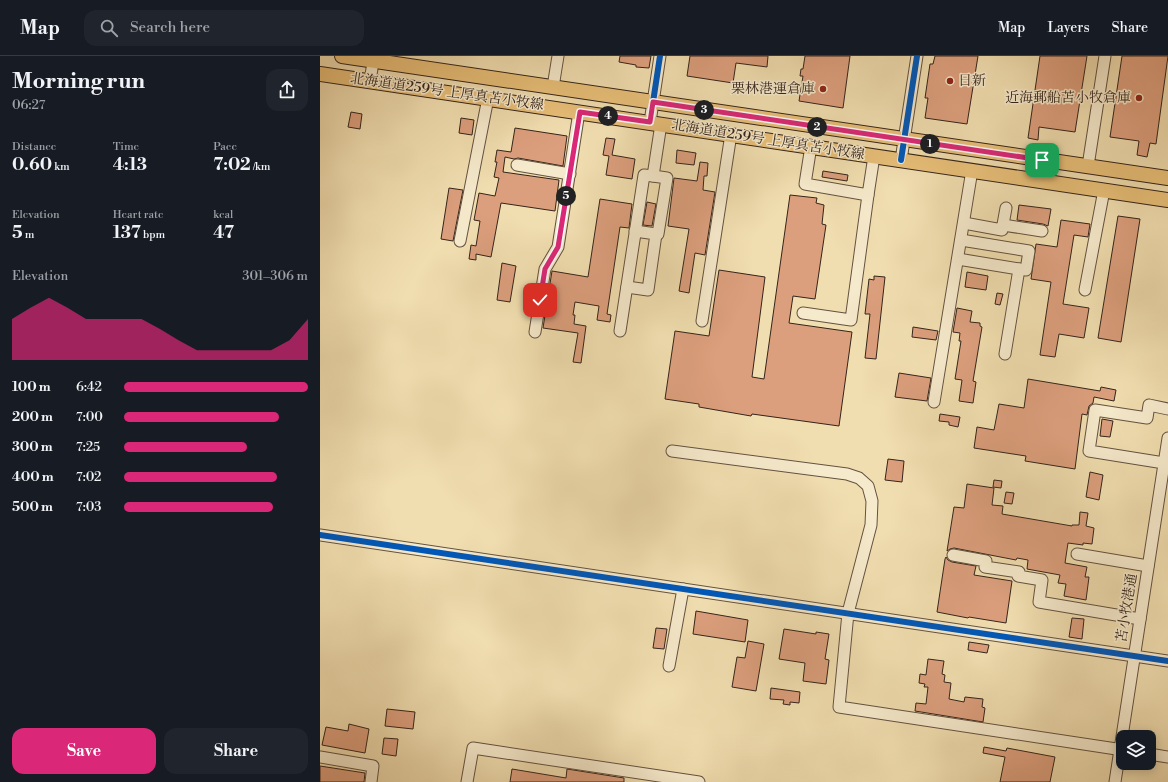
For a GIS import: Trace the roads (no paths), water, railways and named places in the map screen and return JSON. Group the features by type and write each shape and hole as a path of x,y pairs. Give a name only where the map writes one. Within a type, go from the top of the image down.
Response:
{"main road":[{"name":"北海道道259号 上厚真苫小牧線","path":"342,56 373,58 904,140 1168,178"},
{"name":"北海道道259号 上厚真苫小牧線","path":"320,74 1168,200"}],"street":[{"path":"553,87 558,56"},
{"path":"653,176 655,123 653,102 660,56"},
{"path":"901,160 917,56"},
{"path":"1088,166 1105,56"},
{"path":"370,81 373,58"},
{"path":"460,241 488,98"},
{"path":"535,332 545,269 558,247 580,112"},
{"path":"702,321 731,134"},
{"path":"811,146 804,184 868,195"},
{"path":"803,313 851,320 874,156"},
{"path":"517,165 570,174"},
{"path":"934,402 972,170"},
{"path":"620,331 644,175 667,178 658,234 656,234 648,290 627,287"},
{"path":"1086,290 1104,190"},
{"path":"964,223 1002,230 1006,208"},
{"path":"1003,225 1042,231"},
{"path":"635,231 656,234"},
{"path":"958,259 1026,270 1029,251 961,240"},
{"path":"1005,354 1019,269"},
{"path":"1164,462 1089,451 1096,410 1146,418 1148,406 1168,408"},
{"name":"苫小牧港通","path":"1124,730 1168,438"},
{"path":"672,451 847,474 858,478 868,486 872,501 871,525 848,613 839,707 1116,749"},
{"path":"320,535 1168,661"},
{"path":"1077,554 1148,566"},
{"path":"953,555 986,561 985,567 1019,572 1018,576 1042,580 1039,602 1140,619"},
{"path":"669,666 683,589"},
{"path":"467,782 473,748 699,782"},
{"path":"1156,755 1168,757"},
{"path":"320,758 373,766 371,782"},
{"name":"苫小牧港通","path":"1115,782 1117,770"}],"place":[{"name":"日新","path":"950,81"},
{"name":"栗林港運倉庫","path":"823,89"},
{"name":"近海郵船苫小牧倉庫","path":"1139,98"}]}
